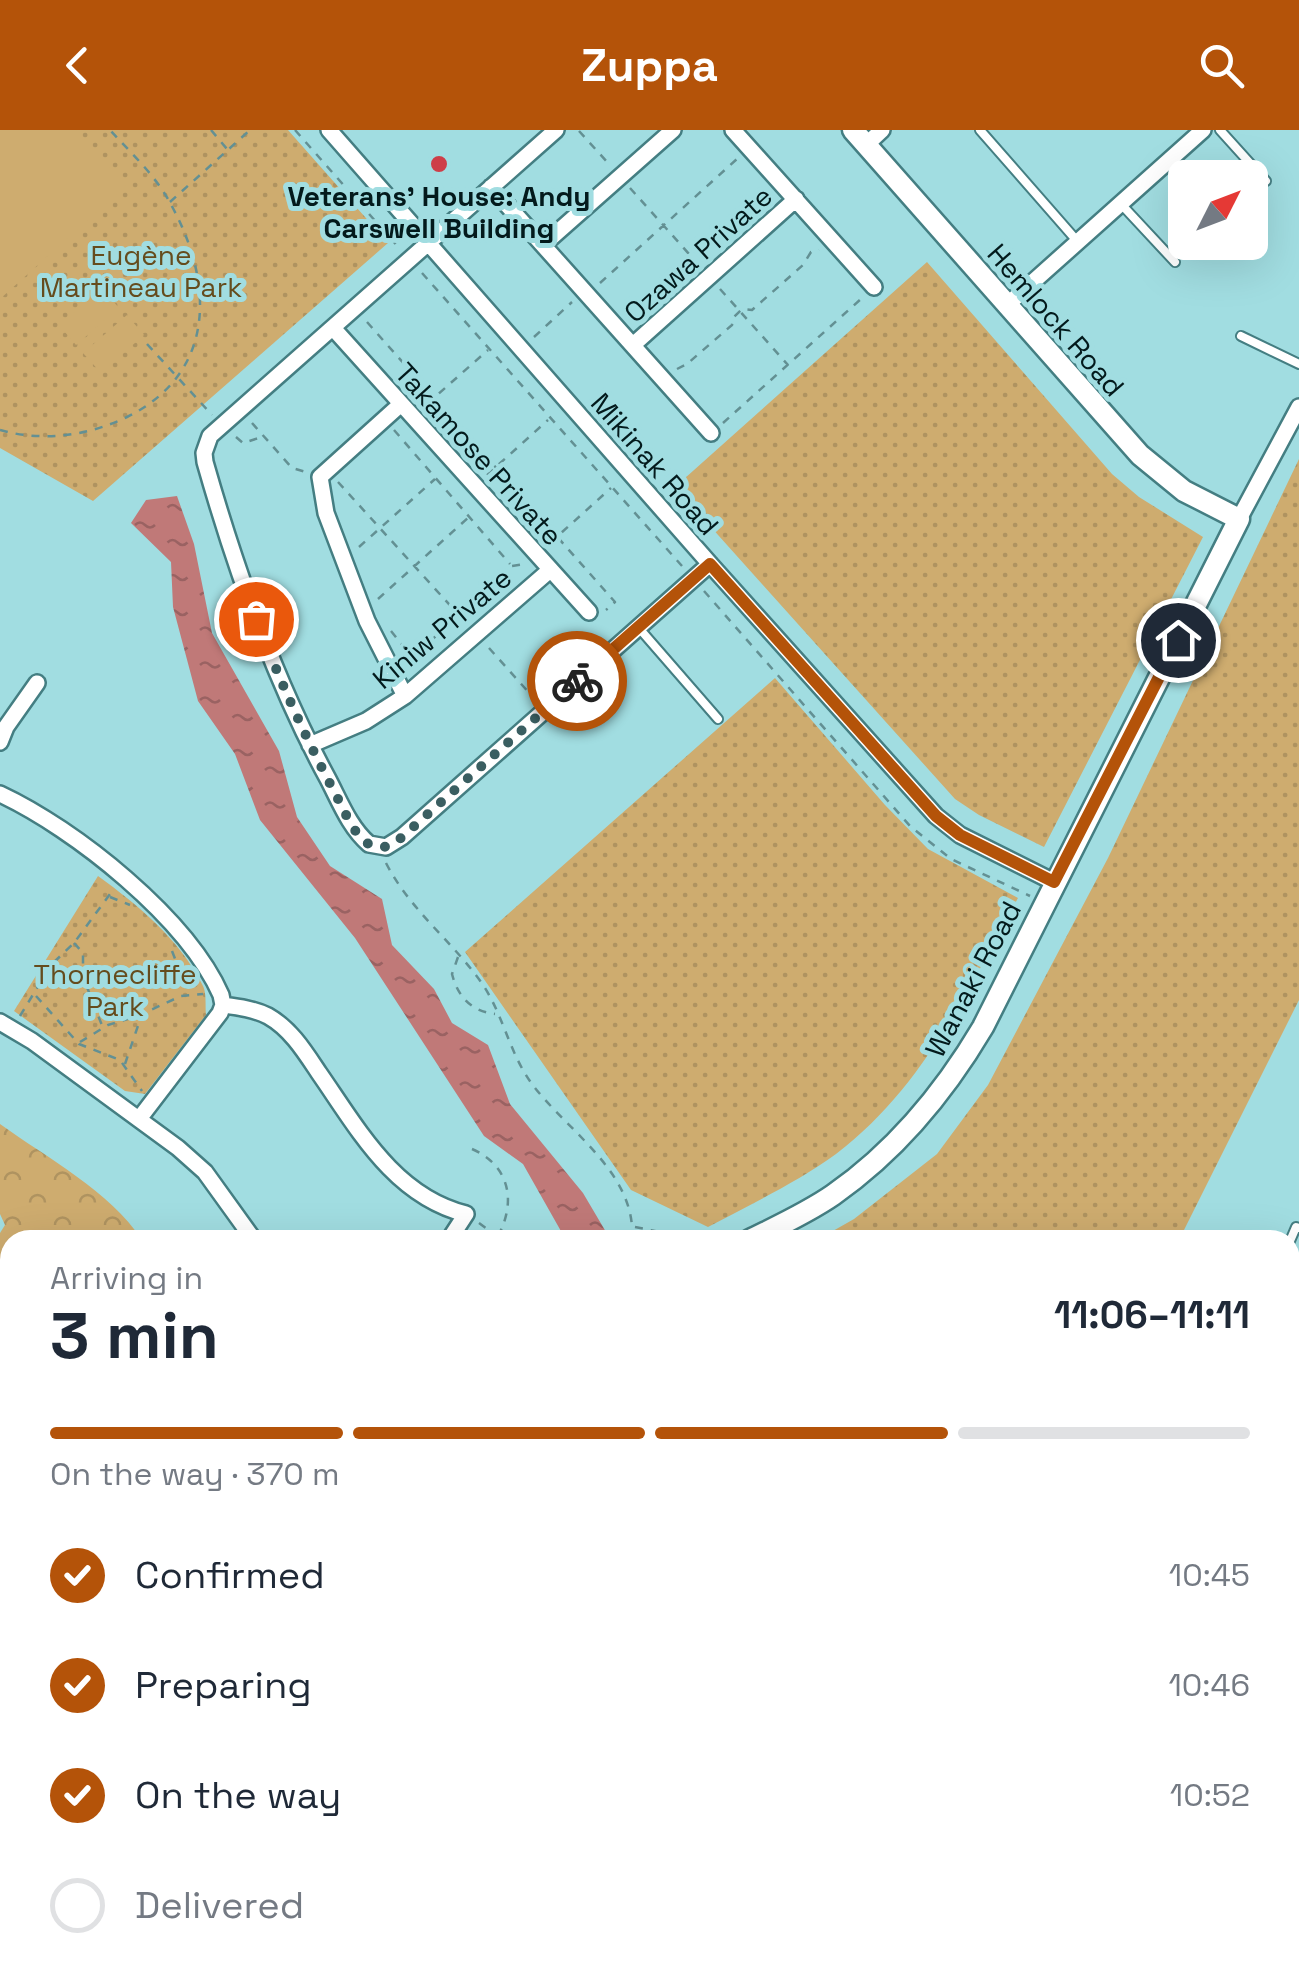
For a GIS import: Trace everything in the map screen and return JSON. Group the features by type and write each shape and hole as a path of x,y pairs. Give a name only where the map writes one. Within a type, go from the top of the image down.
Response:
{"street":[{"name":"Mikinak Road","path":"329,130 936,816 960,835 1047,878"},
{"path":"556,130 208,441 204,453 256,619 291,708 360,837 369,844 386,847 710,564"},
{"path":"544,246 673,130"},
{"path":"733,130 874,287"},
{"path":"859,138 882,130"},
{"path":"1006,306 1203,130"},
{"name":"Hemlock Road","path":"859,138 1140,455 1184,491 1239,520"},
{"path":"491,187 711,433"},
{"name":"Ozawa Private","path":"633,345 796,199"},
{"name":"Takamose Private","path":"333,328 588,612"},
{"name":"Wanaki Road","path":"757,1230 834,1194 928,1109 952,1077 983,1027 1047,878 1299,407"},
{"path":"402,690 367,621 326,512 320,477 407,411"},
{"name":"Kiniw Private","path":"310,745 366,722 550,570"},
{"path":"0,742 6,726 38,682"},
{"path":"0,794 42,816 122,877 177,927 218,988 223,1004 212,1025 139,1119"},
{"path":"223,1004 252,1010 279,1023 300,1044 371,1148 391,1170 422,1196 466,1214 456,1230"},
{"path":"6,1025 139,1119 205,1172 247,1230"}],"lane":[{"path":"980,130 1078,242"},
{"path":"1220,130 1247,160"},
{"path":"1121,204 1174,262"},
{"path":"1241,336 1299,364"},
{"path":"638,628 718,719"}],"path":[{"path":"0,430 48,436 97,429 150,404 179,378 197,344 199,307 194,266 170,202 110,130"},
{"path":"211,130 228,150"},
{"path":"170,202 250,130"},
{"path":"295,130 910,826 951,858 1030,896 1047,878"},
{"path":"580,131 788,366"},
{"path":"534,336 749,148"},
{"path":"674,376 677,369 732,325 740,311 752,310 803,265 811,252 825,251"},
{"path":"711,433 874,287"},
{"path":"366,320 615,602 598,617 588,612"},
{"path":"147,344 213,416"},
{"path":"407,411 434,398 489,348"},
{"path":"475,486 550,418"},
{"path":"252,423 292,468 336,480 531,696"},
{"path":"393,429 512,566"},
{"path":"236,436 243,443 264,436"},
{"path":"343,555 351,554 436,478"},
{"path":"402,690 412,658 512,566 525,564 537,555 612,487"},
{"path":"371,605 470,516"},
{"path":"386,847 386,862 399,887 482,984 530,1080 588,1144 624,1194 633,1230"},
{"path":"6,1025 35,995 51,965 74,943 122,877"},
{"path":"108,896 141,910"},
{"path":"74,943 83,953 83,977 104,1028"},
{"path":"171,949 189,995"},
{"path":"459,956 452,974 460,996 480,1011 498,1014"},
{"path":"78,1044 128,1017 218,988"},
{"path":"35,995 78,1044 120,1060 150,1105"},
{"path":"124,1065 142,1014"},
{"path":"472,1148 494,1162 506,1183 507,1216 501,1230"},
{"path":"466,1214 489,1230"},
{"path":"633,1226 651,1230"}],"green space":[{"name":"Eugène Martineau Park","path":"0,130 288,130 388,243 93,501 0,448"},
{"path":"0,130 76,130 126,186 0,299"},
{"path":"927,262 1112,474 1139,497 1203,537 1044,847 955,799 675,487"},
{"path":"102,288 119,308 76,345 59,325"},
{"path":"127,315 144,335 101,373 83,353"},
{"path":"1299,459 1299,1000 1184,1230 835,1230 937,1154 988,1085 1108,858"},
{"path":"775,678 928,849 1018,898 940,1036 918,1069 867,1128 821,1165 708,1227 631,1190 465,952"},
{"name":"Thornecliffe Park","path":"98,876 170,938 205,991 206,1015 145,1094 125,1091 14,1011"},
{"path":"0,1124 95,1191 135,1230 2,1230 5,1225 0,1214"}],"water":[{"path":"177,496 194,544 212,633 279,751 297,817 330,866 382,899 392,945 434,989 452,1023 488,1045 510,1104 583,1193 605,1230 560,1230 523,1164 484,1136 355,938 260,820 235,754 198,701 173,607 171,562 131,523 146,500"}],"way so far":[{"path":"256,619 291,708 351,823 360,837 376,847 386,847 402,837 577,681"}],"place":[{"name":"Veterans' House: Andy Carswell Building","path":"439,164"}],"route":[{"path":"577,681 710,564 936,816 960,835 1054,882 1178,640"}]}
